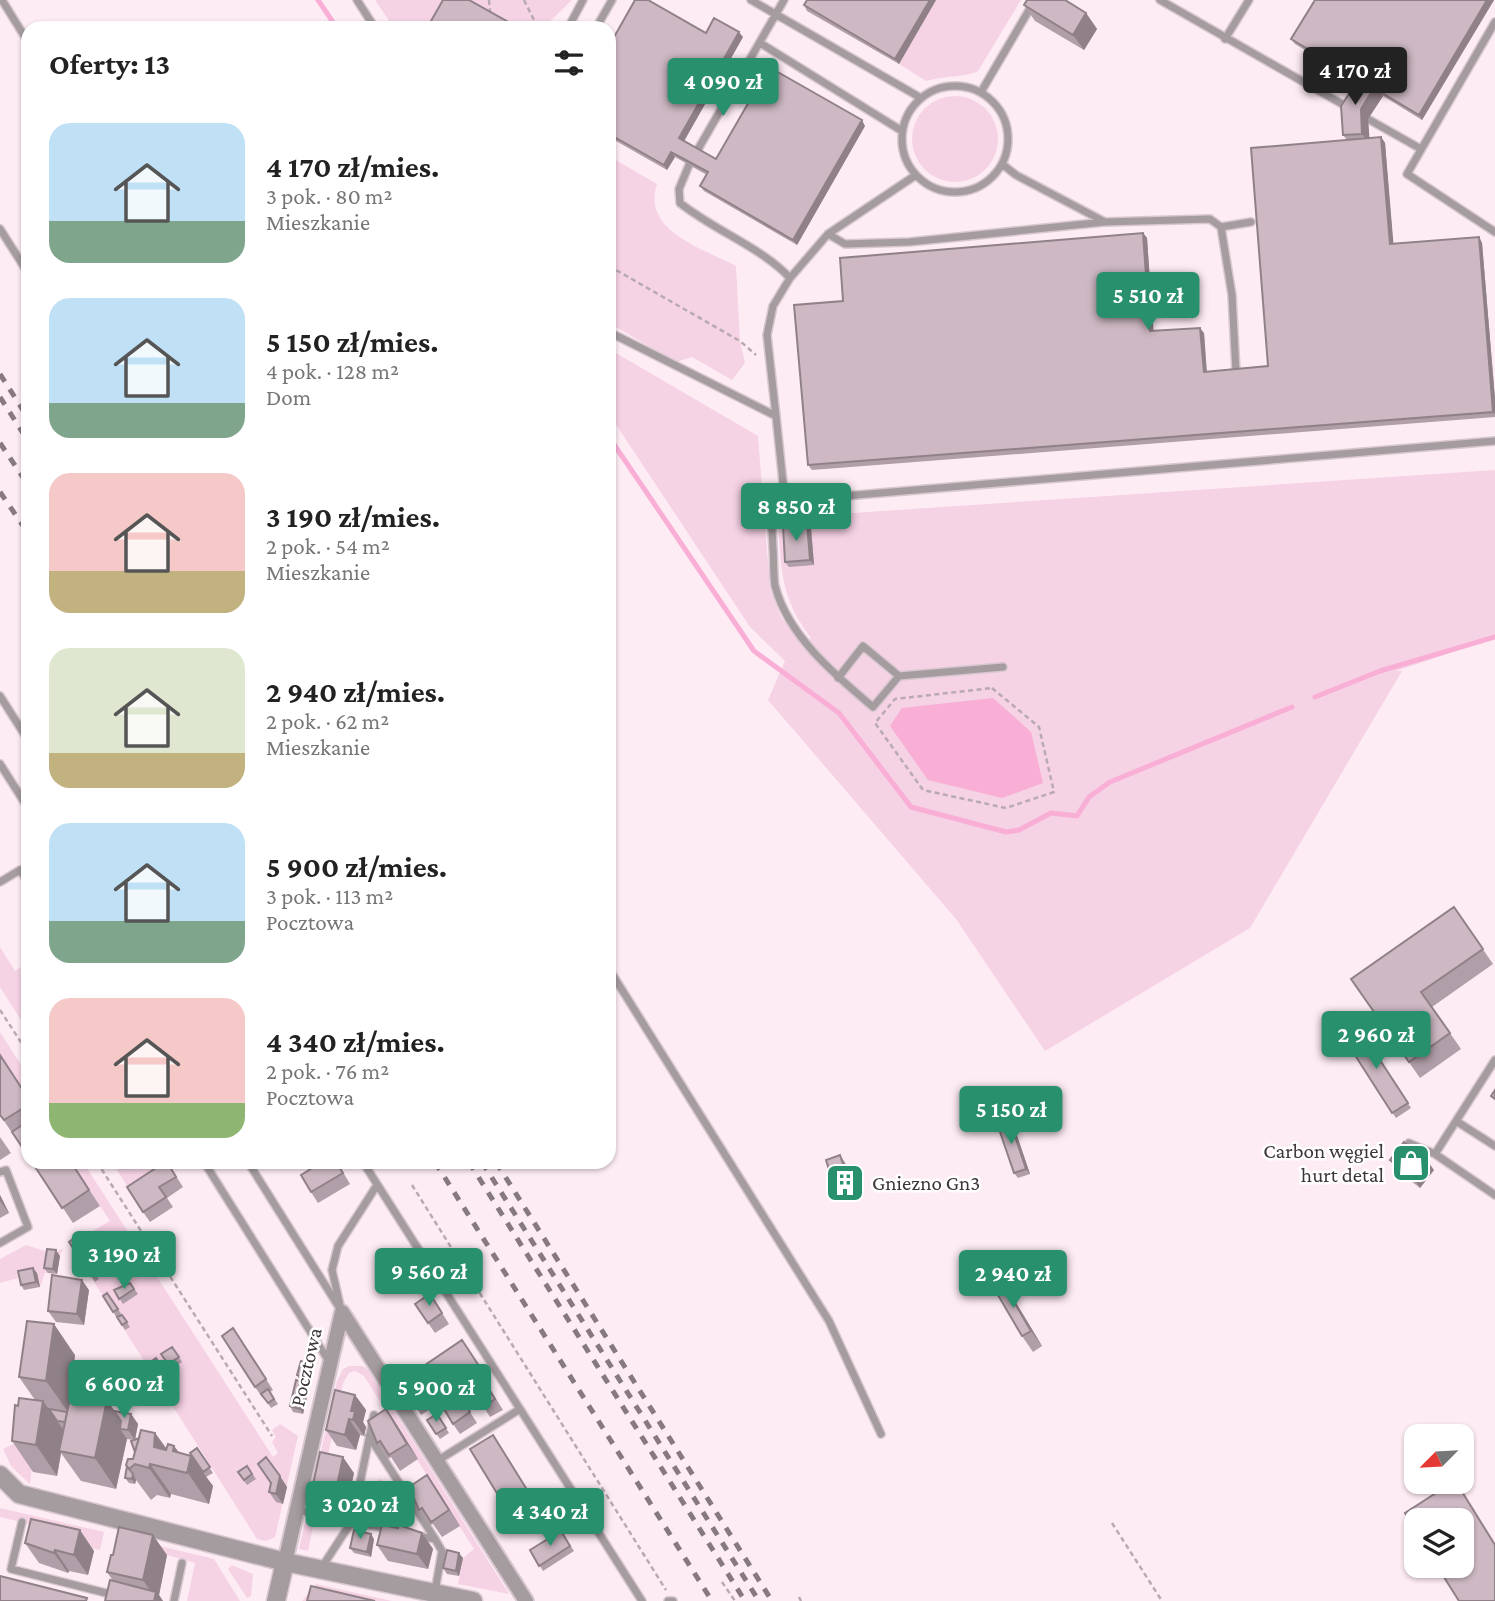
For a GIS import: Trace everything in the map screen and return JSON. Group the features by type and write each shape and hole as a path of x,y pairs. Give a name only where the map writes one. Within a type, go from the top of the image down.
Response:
{"street":[{"name":"Pocztowa","path":"285,1562 342,1312"},
{"name":"Pocztowa","path":"342,1312 526,1601"},
{"path":"0,1475 19,1494 124,1527 473,1601"},
{"path":"276,1601 285,1562"}],"lane":[{"path":"2,0 21,31"},
{"path":"357,0 371,21"},
{"path":"572,21 583,0"},
{"path":"600,21 612,0"},
{"path":"751,0 921,99"},
{"path":"697,151 784,0"},
{"path":"981,92 1035,0"},
{"path":"1160,0 1353,110"},
{"path":"1225,39 1249,0"},
{"path":"1495,22 1407,174 1495,232"},
{"path":"760,43 902,131"},
{"path":"738,81 755,92"},
{"path":"956,86 981,92 1002,113 1007,127 1009,142 1002,164 989,181 962,192 933,188 916,174 905,156 902,131 909,113 932,91 956,86"},
{"path":"1368,119 1421,149"},
{"path":"1002,164 1016,175 1105,222"},
{"path":"689,165 679,189 680,203 707,225 776,262 790,278"},
{"path":"899,676 873,707 838,678 799,632 783,608 775,584 772,510 784,492 767,322 790,278 828,234 916,174"},
{"path":"828,234 845,244 909,242 1105,222 1210,219 1221,227 1232,295 1236,372"},
{"path":"1221,227 1251,222"},
{"path":"0,229 21,262"},
{"path":"616,336 776,416"},
{"path":"784,492 809,498 845,496 1495,441"},
{"path":"838,678 863,646 899,676 1003,667"},
{"path":"0,696 21,729"},
{"path":"0,764 21,797"},
{"path":"0,882 21,872"},
{"path":"616,980 830,1321 881,1434"},
{"path":"1435,1154 1495,1060"},
{"path":"1456,1121 1495,1146"},
{"path":"1409,1143 1435,1154 1495,1195"},
{"path":"208,1169 330,1363"},
{"path":"252,1169 342,1312"},
{"path":"367,1169 642,1601"},
{"path":"0,1172 6,1170 28,1227 0,1243"},
{"path":"342,1312 332,1270 338,1246 377,1185"},
{"path":"436,1461 520,1409"},
{"path":"320,1569 352,1521 374,1415"},
{"path":"369,1436 442,1551 434,1593"},
{"path":"297,1510 399,1532"},
{"path":"22,1522 11,1569 121,1596"},
{"path":"411,1534 435,1539"},
{"path":"174,1601 182,1563"}],"path":[{"path":"489,0 490,12"},
{"path":"524,0 534,21"},
{"path":"616,271 740,341 770,367"},
{"path":"992,688 1039,727 1054,792 1006,808 923,790 875,723 895,699 992,688"},
{"path":"0,1010 21,1043"},
{"path":"101,1169 272,1436"},
{"path":"412,1185 671,1600"},
{"path":"1112,1523 1162,1601"},
{"path":"722,1582 735,1601"}],"shaded area":[{"path":"375,0 449,0 437,21 389,21"},
{"path":"464,0 572,0 550,21 502,21"},
{"path":"936,0 1021,0 978,71 926,81 899,64"},
{"path":"955,96 972,99 986,108 995,122 998,139 995,156 986,170 972,179 955,182 938,179 924,170 915,156 912,139 915,122 924,108 938,99"},
{"path":"616,160 657,184 654,200 658,214 678,236 736,266 740,341 745,363 732,380 692,357 676,362 616,327"},
{"path":"616,353 758,436 770,589 781,617 803,645 811,638 793,609 784,581 778,518 1495,470 1495,638 1396,671 1402,671 1250,928 1045,1051 956,919 768,700 785,661 750,627 616,425"},
{"path":"993,698 1031,732 1043,783 1002,798 928,780 890,726 902,708"},
{"path":"0,947 15,971 21,967 21,1020 0,987"},
{"path":"0,1032 21,1065 21,1086 0,1054"},
{"path":"76,1169 88,1169 273,1457 278,1453 272,1442 276,1437 272,1430 280,1424 298,1436 275,1537 266,1541 257,1539 70,1244 110,1221"},
{"path":"116,1169 172,1169 174,1172 134,1197"},
{"path":"26,1245 53,1254 64,1248 48,1273 57,1274 45,1273 40,1287 37,1273 0,1283 0,1259"},
{"path":"363,1366 368,1370 509,1594 458,1584 463,1558 474,1549 364,1376 355,1371 349,1373 343,1383 308,1551 299,1549 337,1381 343,1369"},
{"path":"24,1439 33,1456 30,1484 11,1466 3,1449"},
{"path":"381,1479 393,1491 405,1512 401,1520 372,1516 369,1513 368,1493"},
{"path":"0,1508 104,1532 100,1550 43,1536 45,1528 0,1517"},
{"path":"135,1540 214,1559 240,1601 187,1601 195,1563 167,1555"},
{"path":"232,1565 253,1574 251,1596 247,1598 228,1569"},
{"path":"316,1584 392,1601 302,1601"}],"building":[{"path":"443,0 469,0 506,21 431,21"},
{"path":"635,0 648,0 706,33 714,18 739,32 679,138 716,159 769,67 862,120 793,240 700,186 708,172 671,152 664,165 616,138 616,34"},
{"path":"807,0 930,0 895,59 804,5"},
{"path":"1027,0 1065,0 1086,13 1073,35 1024,5"},
{"path":"1315,0 1487,0 1419,115 1360,77 1359,79 1291,39"},
{"path":"1360,77 1375,86 1361,109 1362,134 1343,135 1341,106"},
{"path":"1381,137 1390,244 1479,237 1493,412 808,465 794,305 843,301 840,258 1143,233 1150,331 1200,328 1204,372 1268,366 1251,148"},
{"path":"807,523 810,560 785,562 783,525"},
{"path":"1454,907 1483,949 1421,992 1450,1033 1409,1062 1351,979"},
{"path":"1359,1028 1408,1103 1392,1113 1344,1038"},
{"path":"0,1055 21,1087 21,1109 4,1120 0,1115"},
{"path":"1009,1118 1026,1169 1014,1173 997,1123"},
{"path":"21,1126 21,1146 12,1132"},
{"path":"1404,1142 1426,1159 1413,1177 1390,1160"},
{"path":"840,1155 850,1185 835,1189 826,1160"},
{"path":"37,1169 76,1169 89,1190 62,1208"},
{"path":"154,1169 171,1169 176,1177 159,1187 166,1197 143,1212 127,1187"},
{"path":"311,1169 340,1169 343,1173 311,1192 301,1175"},
{"path":"73,1239 79,1249 75,1251 69,1242"},
{"path":"47,1249 56,1250 53,1269 44,1268"},
{"path":"90,1265 95,1274 91,1276 86,1268"},
{"path":"33,1268 36,1282 21,1285 18,1271"},
{"path":"52,1275 82,1280 77,1314 48,1311"},
{"path":"130,1283 134,1289 119,1299 114,1290"},
{"path":"1004,1285 1031,1331 1022,1336 995,1290"},
{"path":"107,1293 118,1309 113,1312 103,1296"},
{"path":"430,1294 442,1313 428,1323 415,1304"},
{"path":"122,1315 127,1322 122,1325 117,1317"},
{"path":"27,1321 54,1324 46,1381 19,1377"},
{"path":"233,1328 266,1379 255,1387 222,1336"},
{"path":"462,1340 481,1369 478,1371 476,1368 464,1376 465,1379 418,1409 400,1382"},
{"path":"172,1347 179,1357 168,1364 161,1354"},
{"path":"156,1358 162,1368 154,1373 148,1364"},
{"path":"301,1361 310,1364 307,1378 297,1375"},
{"path":"476,1368 495,1399 483,1407 464,1376"},
{"path":"296,1380 306,1383 300,1409 290,1406"},
{"path":"268,1389 274,1399 268,1403 261,1394"},
{"path":"335,1390 355,1395 351,1411 355,1411 353,1420 349,1419 345,1435 326,1430"},
{"path":"458,1393 470,1412 453,1424 441,1404"},
{"path":"71,1394 107,1400 95,1458 59,1451"},
{"path":"19,1398 43,1401 36,1445 12,1441 15,1405 18,1406"},
{"path":"49,1409 67,1412 65,1422 57,1421"},
{"path":"386,1409 407,1444 389,1455 380,1441 377,1443 368,1421"},
{"path":"114,1411 131,1414 128,1430 120,1429 121,1421"},
{"path":"437,1414 446,1428 436,1434 427,1420"},
{"path":"141,1430 155,1433 154,1447 166,1450 168,1444 174,1446 173,1451 191,1456 187,1473 150,1464 149,1468 135,1464 129,1469 126,1465 128,1459 133,1459"},
{"path":"493,1435 529,1493 506,1508 470,1449"},
{"path":"139,1438 135,1452 131,1441"},
{"path":"197,1448 210,1467 203,1472 190,1453"},
{"path":"320,1452 343,1457 335,1495 312,1489"},
{"path":"266,1457 280,1476 276,1494 269,1492 271,1483 258,1464"},
{"path":"127,1466 133,1474 132,1479 125,1478"},
{"path":"247,1466 252,1474 244,1480 238,1472"},
{"path":"427,1475 449,1510 431,1522 422,1508 419,1510 409,1487"},
{"path":"1434,1494 1463,1494 1472,1508 1413,1508"},
{"path":"1474,1511 1495,1545 1495,1601 1459,1601 1445,1578 1474,1578"},
{"path":"31,1519 80,1530 74,1555 55,1550 54,1553 25,1543"},
{"path":"382,1525 398,1528 399,1525 422,1533 417,1554 377,1545"},
{"path":"119,1527 153,1535 143,1580 107,1572"},
{"path":"354,1530 371,1534 367,1552 350,1548"},
{"path":"561,1531 570,1546 539,1566 530,1550"},
{"path":"447,1550 459,1553 456,1571 443,1568"},
{"path":"0,1576 87,1598 86,1601 0,1601"},
{"path":"110,1580 156,1592 154,1601 105,1601"},
{"path":"311,1586 375,1601 307,1601"}],"waterway":[{"path":"318,0 332,21"},
{"path":"616,447 754,651 839,713 911,807 1006,832 1019,830 1051,813 1077,816 1089,797 1110,782 1292,707"},
{"path":"1315,697 1380,671 1495,637"}],"railway":[{"path":"0,374 21,407"},
{"path":"0,397 21,430"},
{"path":"0,443 21,474"},
{"path":"0,492 21,523"},
{"path":"439,1169 712,1601"},
{"path":"473,1169 745,1601"},
{"path":"486,1169 759,1601"},
{"path":"500,1169 772,1601"}],"place":[{"name":"Carbon węgiel hurt detal","path":"1411,1163"},
{"name":"Gniezno Gn3","path":"845,1183"}]}
